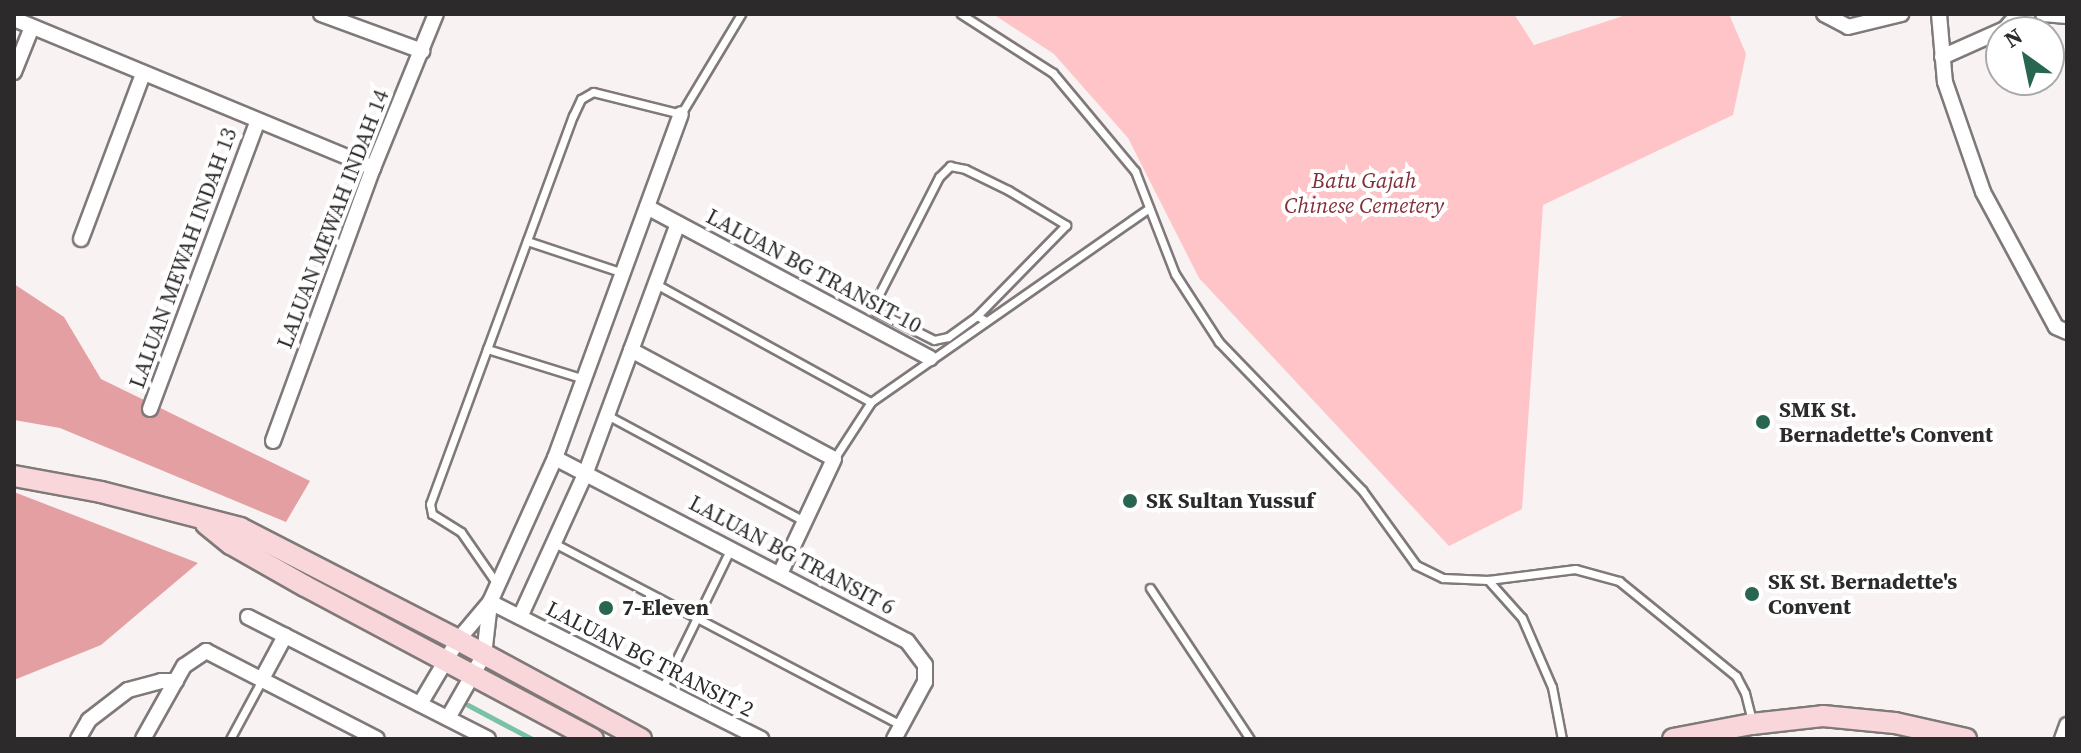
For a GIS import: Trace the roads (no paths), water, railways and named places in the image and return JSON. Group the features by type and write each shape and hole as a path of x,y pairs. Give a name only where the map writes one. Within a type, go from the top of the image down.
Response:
{"main road":[{"path":"14,476 101,492 240,528 641,739"},
{"path":"200,519 231,544 292,579 471,677 593,739"},
{"path":"1673,739 1752,724 1823,716 1895,723 1966,739"}],"street":[{"path":"321,14 422,51"},
{"name":"LALUAN MEWAH INDAH 14","path":"273,441 373,168 436,14"},
{"path":"1824,14 1848,27 1901,14"},
{"path":"1939,14 1945,82 1983,192 2056,327 2067,332"},
{"path":"1942,57 2005,29 2018,14"},
{"path":"2043,14 2067,16"},
{"path":"14,19 257,123 373,168"},
{"path":"14,72 32,27"},
{"path":"81,239 143,74"},
{"path":"420,704 458,640 490,602 555,458 681,114"},
{"name":"LALUAN MEWAH INDAH 13","path":"150,409 257,123"},
{"name":"LALUAN BG TRANSIT 10","path":"647,207 930,358"},
{"path":"520,617 586,472 678,223"},
{"path":"631,350 834,459 780,574"},
{"name":"LALUAN BG TRANSIT 6","path":"555,458 907,641 925,665 925,682 898,732"},
{"path":"448,718 484,655 490,602"},
{"name":"LALUAN BG TRANSIT 2","path":"490,602 761,739"},
{"path":"248,617 488,739"},
{"path":"263,677 285,636"},
{"path":"143,739 184,666 206,651 263,677 377,739"},
{"path":"78,739 89,720 128,690 161,681 176,681"}],"lane":[{"path":"498,586 461,532 432,514 430,504 573,116 587,94 593,92 681,114 741,14"},
{"path":"961,14 1053,73 1135,171 1175,274 1219,342 1362,490 1416,565 1443,578 1488,580 1575,569 1619,581 1736,676 1745,693 1752,724"},
{"path":"955,166 1008,190 1066,225 977,316 948,337 934,340 876,311 873,306 939,177 943,171 955,166"},
{"path":"834,459 871,402 1149,208"},
{"path":"527,241 623,273"},
{"path":"656,284 871,402"},
{"path":"977,316 986,321"},
{"path":"487,349 585,380"},
{"path":"607,415 804,521"},
{"path":"554,543 697,616 898,732"},
{"path":"662,689 731,548"},
{"path":"1488,580 1522,618 1552,687 1562,739"},
{"path":"1150,588 1250,739"},
{"path":"230,739 263,677"}],"waterway":[{"path":"468,705 532,739"}],"place":[{"name":"SMK St. Bernadette's Convent","path":"1763,422"},
{"name":"SK Sultan Yussuf","path":"1130,501"},
{"name":"SK St. Bernadette's Convent","path":"1752,594"},
{"name":"7-Eleven","path":"606,608"}],"park label":[{"name":"Batu Gajah Chinese Cemetery","path":"1364,192"}]}
